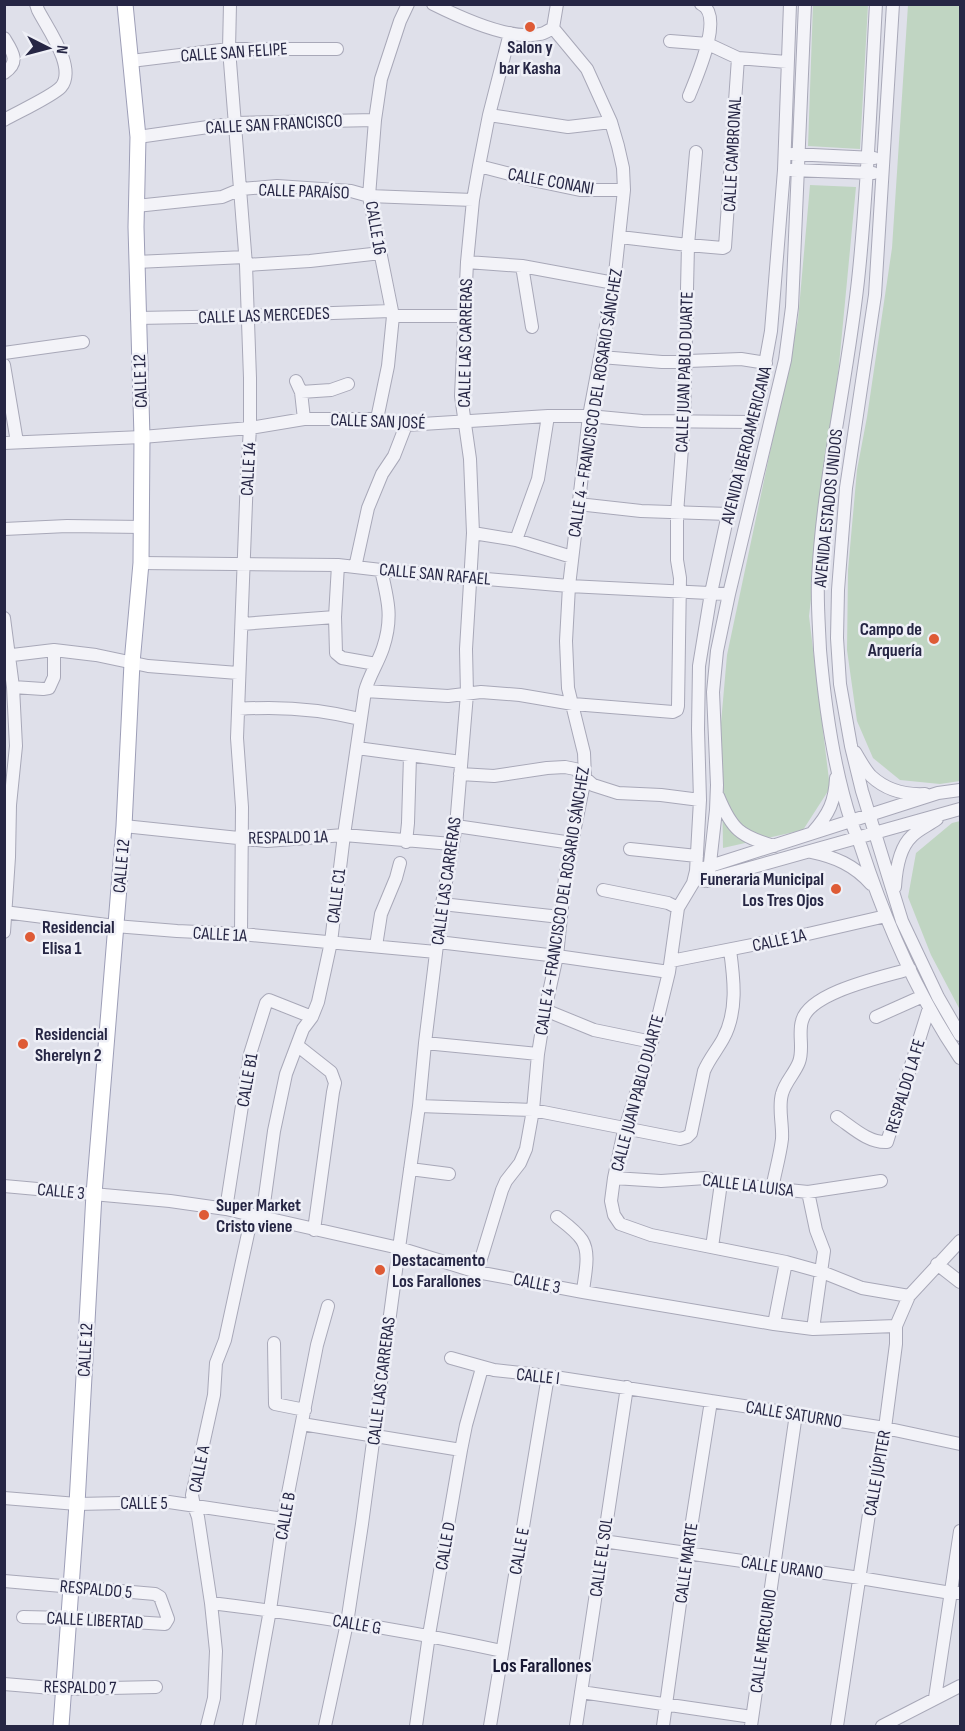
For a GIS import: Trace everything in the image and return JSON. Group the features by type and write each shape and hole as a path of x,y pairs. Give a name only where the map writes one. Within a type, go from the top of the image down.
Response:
{"main road":[{"name":"CALLE 12","path":"62,1726 94,1194 124,826 132,663 141,563 142,438 136,262 138,136 125,4"}],"street":[{"path":"4,120 61,87 65,77 66,66 36,4"},
{"name":"CALLE 14","path":"230,4 229,49 246,261 250,428 238,673 237,738 242,807 241,934"},
{"name":"CALLE 16","path":"377,418 388,366 392,314 369,196 375,120 384,68 408,4"},
{"path":"433,4 485,27 510,33 541,34 553,28 557,4"},
{"name":"AVENIDA IBEROAMERICANA","path":"695,877 700,800 699,666 711,592 728,514 766,363 774,306 784,170 790,4"},
{"name":"AVENIDA IBEROAMERICANA","path":"708,881 717,792 714,675 729,594 785,360 792,307 805,4"},
{"name":"AVENIDA ESTADOS UNIDOS","path":"876,4 859,272 823,521 818,581 822,675 836,765 851,821 873,886 929,1008 960,1058"},
{"name":"AVENIDA ESTADOS UNIDOS","path":"893,4 875,295 846,488 838,590 837,638 840,684 851,747 862,791 902,921 923,967 960,1035"},
{"path":"689,96 708,44 706,9"},
{"name":"CALLE 4 - FRANCISCO DEL ROSARIO SÁNCHEZ","path":"477,1272 502,1190 520,1163 526,1149 545,1010 557,956 565,877 585,778 584,753 568,688 566,641 569,586 589,416 614,283 624,190 623,168 611,122 587,69 553,28"},
{"name":"CALLE LAS CARRERAS","path":"325,1726 347,1623 375,1435 419,1106 442,904 456,826 467,694 466,649 473,533 470,459 461,396 466,315 466,262 479,166 489,115 510,33"},
{"path":"4,38 14,61 13,66 4,73"},
{"path":"670,40 708,44 738,58 787,62"},
{"name":"CALLE SAN FELIPE","path":"131,61 229,49 337,49"},
{"name":"CALLE CAMBRONAL","path":"688,246 723,248 726,244 738,58"},
{"path":"489,115 568,127 611,122"},
{"name":"CALLE SAN FRANCISCO","path":"138,136 236,123 375,120"},
{"name":"CALLE JUAN PABLO DUARTE","path":"573,704 673,712 678,706 680,591 677,513 684,422 688,246 696,153"},
{"path":"784,154 884,159"},
{"name":"CALLE CONANI","path":"479,166 580,190 624,190"},
{"path":"784,170 883,174"},
{"name":"CALLE PARAÍSO","path":"136,206 222,197 241,189 277,186 351,191 369,196 473,200"},
{"path":"620,237 688,246"},
{"path":"136,262 310,261 381,253"},
{"path":"466,262 522,266 614,283"},
{"path":"522,266 532,327"},
{"name":"CALLE LAS MERCEDES","path":"137,318 466,315"},
{"path":"4,353 83,342"},
{"path":"601,357 662,362 741,359 766,363"},
{"path":"4,365 11,443"},
{"path":"304,419 298,386 331,390 348,384"},
{"path":"516,540 538,479 548,416"},
{"name":"CALLE SAN JOSÉ","path":"11,443 142,438 250,428 304,419 377,418 406,425 548,416 589,416 642,421 752,422"},
{"path":"353,566 356,563 368,508 382,474 394,456 406,425"},
{"path":"578,504 677,513 728,514"},
{"path":"4,529 67,526 142,527"},
{"path":"473,533 516,540 572,557"},
{"name":"CALLE SAN RAFAEL","path":"141,563 338,565 569,586 729,594"},
{"path":"338,565 335,617 336,653 342,658 376,664"},
{"name":"CALLE C1","path":"257,1216 286,1074 303,1029 312,1017 318,1002 331,942 365,691 369,676 383,649 390,619 381,570"},
{"path":"242,624 335,617"},
{"path":"4,618 7,655 13,687 4,932"},
{"path":"13,687 49,688 54,677 54,650"},
{"path":"7,655 54,650 96,654 148,666 238,673"},
{"path":"365,691 448,696 481,692 520,695 573,704"},
{"path":"239,709 268,707 309,710 360,719"},
{"path":"851,747 872,776 891,789 913,794 938,793"},
{"path":"357,748 410,756 494,776 565,766 575,769 593,785 618,793 700,800"},
{"path":"406,842 410,756"},
{"path":"812,834 825,819 835,796 836,765"},
{"path":"695,877 711,866 870,814 938,793 960,789"},
{"path":"717,792 727,816 739,832 774,846"},
{"path":"695,877 708,881 954,811"},
{"path":"895,897 896,870 904,847 912,836 954,811"},
{"name":"RESPALDO 1A","path":"124,826 267,840 344,836 452,844"},
{"path":"456,826 572,843"},
{"path":"630,849 697,856"},
{"path":"810,852 831,857 849,865 864,875 873,886"},
{"path":"376,946 381,914 400,863"},
{"name":"CALLE JUAN PABLO DUARTE","path":"695,877 678,908 670,966 652,1042 626,1128 614,1178 611,1201 614,1215 620,1224 651,1235 786,1262 822,1272 862,1288 909,1296"},
{"path":"603,890 668,903 678,908"},
{"path":"442,904 560,917"},
{"name":"CALLE 1A","path":"5,912 177,932 241,934 376,946 437,947 670,966 730,950 886,916"},
{"path":"419,1106 533,1110 680,1139 687,1137 691,1132 704,1071 724,1038 731,1019 734,981 730,950"},
{"path":"772,1189 782,1140 782,1093 799,1062 802,1019 806,1012 826,996 910,969"},
{"path":"876,1017 923,996"},
{"name":"CALLE B1","path":"226,1209 250,1054 266,1003 269,1000 312,1017"},
{"name":"RESPALDO LA FE","path":"837,1117 866,1137 880,1143 887,1142 929,1008"},
{"path":"545,1010 594,1030 652,1042"},
{"path":"425,1043 538,1054"},
{"path":"298,1046 331,1072 335,1083 314,1230"},
{"path":"410,1169 450,1174"},
{"name":"CALLE LA LUISA","path":"614,1178 661,1181 706,1178 721,1184 808,1192 881,1181"},
{"path":"712,1247 721,1184"},
{"name":"CALLE 3","path":"4,1186 170,1201 226,1209 399,1248 477,1272 774,1323 813,1329 896,1326"},
{"path":"808,1192 816,1230 824,1251 813,1329"},
{"name":"CALLE A","path":"207,1726 214,1698 216,1651 198,1517 192,1493 214,1395 216,1363 257,1216"},
{"path":"557,1217 583,1242 586,1262 583,1292"},
{"name":"CALLE JÚPITER","path":"837,1726 869,1514 885,1428 896,1344 896,1326 909,1296 960,1241"},
{"path":"774,1323 786,1262"},
{"path":"937,1264 960,1282"},
{"name":"CALLE B","path":"249,1726 270,1610 283,1519 317,1345 328,1306"},
{"path":"274,1342 275,1404 305,1410"},
{"name":"CALLE I","path":"452,1358 482,1368 505,1372 627,1387"},
{"name":"CALLE D","path":"416,1726 429,1635 461,1450 482,1368"},
{"name":"CALLE E","path":"490,1726 548,1376"},
{"name":"CALLE SATURNO","path":"627,1387 885,1428 960,1444"},
{"name":"CALLE EL SOL","path":"576,1726 627,1387"},
{"name":"CALLE MARTE","path":"663,1726 711,1401"},
{"name":"CALLE MERCURIO","path":"751,1722 796,1414"},
{"path":"302,1424 461,1450"},
{"name":"CALLE 5","path":"4,1498 77,1504 169,1502 283,1519"},
{"path":"935,1698 956,1593 960,1531"},
{"name":"CALLE URANO","path":"603,1541 956,1593"},
{"name":"RESPALDO 5","path":"4,1581 155,1594 160,1597 167,1622"},
{"name":"CALLE G","path":"211,1603 320,1617 429,1635 502,1651"},
{"name":"CALLE LIBERTAD","path":"23,1617 165,1624 167,1622"},
{"name":"RESPALDO 7","path":"4,1684 64,1689 156,1687"},
{"path":"882,1726 960,1686"},
{"path":"581,1692 666,1705 751,1722"}],"green space":[{"path":"813,5 868,5 860,149 808,146"},
{"path":"908,5 960,5 960,781 940,784 900,780 873,758 857,721 847,650 848,570 857,470 892,248"},
{"path":"810,185 856,187 839,365 809,616 830,788 803,830 723,848 721,723 727,655 798,320"},
{"path":"960,821 960,1010 931,955 908,897 916,853 952,823"}],"place":[{"name":"Salon y bar Kasha","path":"530,27"},
{"name":"Campo de Arquería","path":"934,639"},
{"name":"Funeraria Municipal Los Tres Ojos","path":"836,889"},
{"name":"Residencial Elisa 1","path":"30,937"},
{"name":"Residencial Sherelyn 2","path":"23,1044"},
{"name":"Super Market Cristo viene","path":"204,1215"},
{"name":"Destacamento Los Farallones","path":"380,1270"}],"district":[{"name":"Los Farallones","path":"542,1665"}]}
